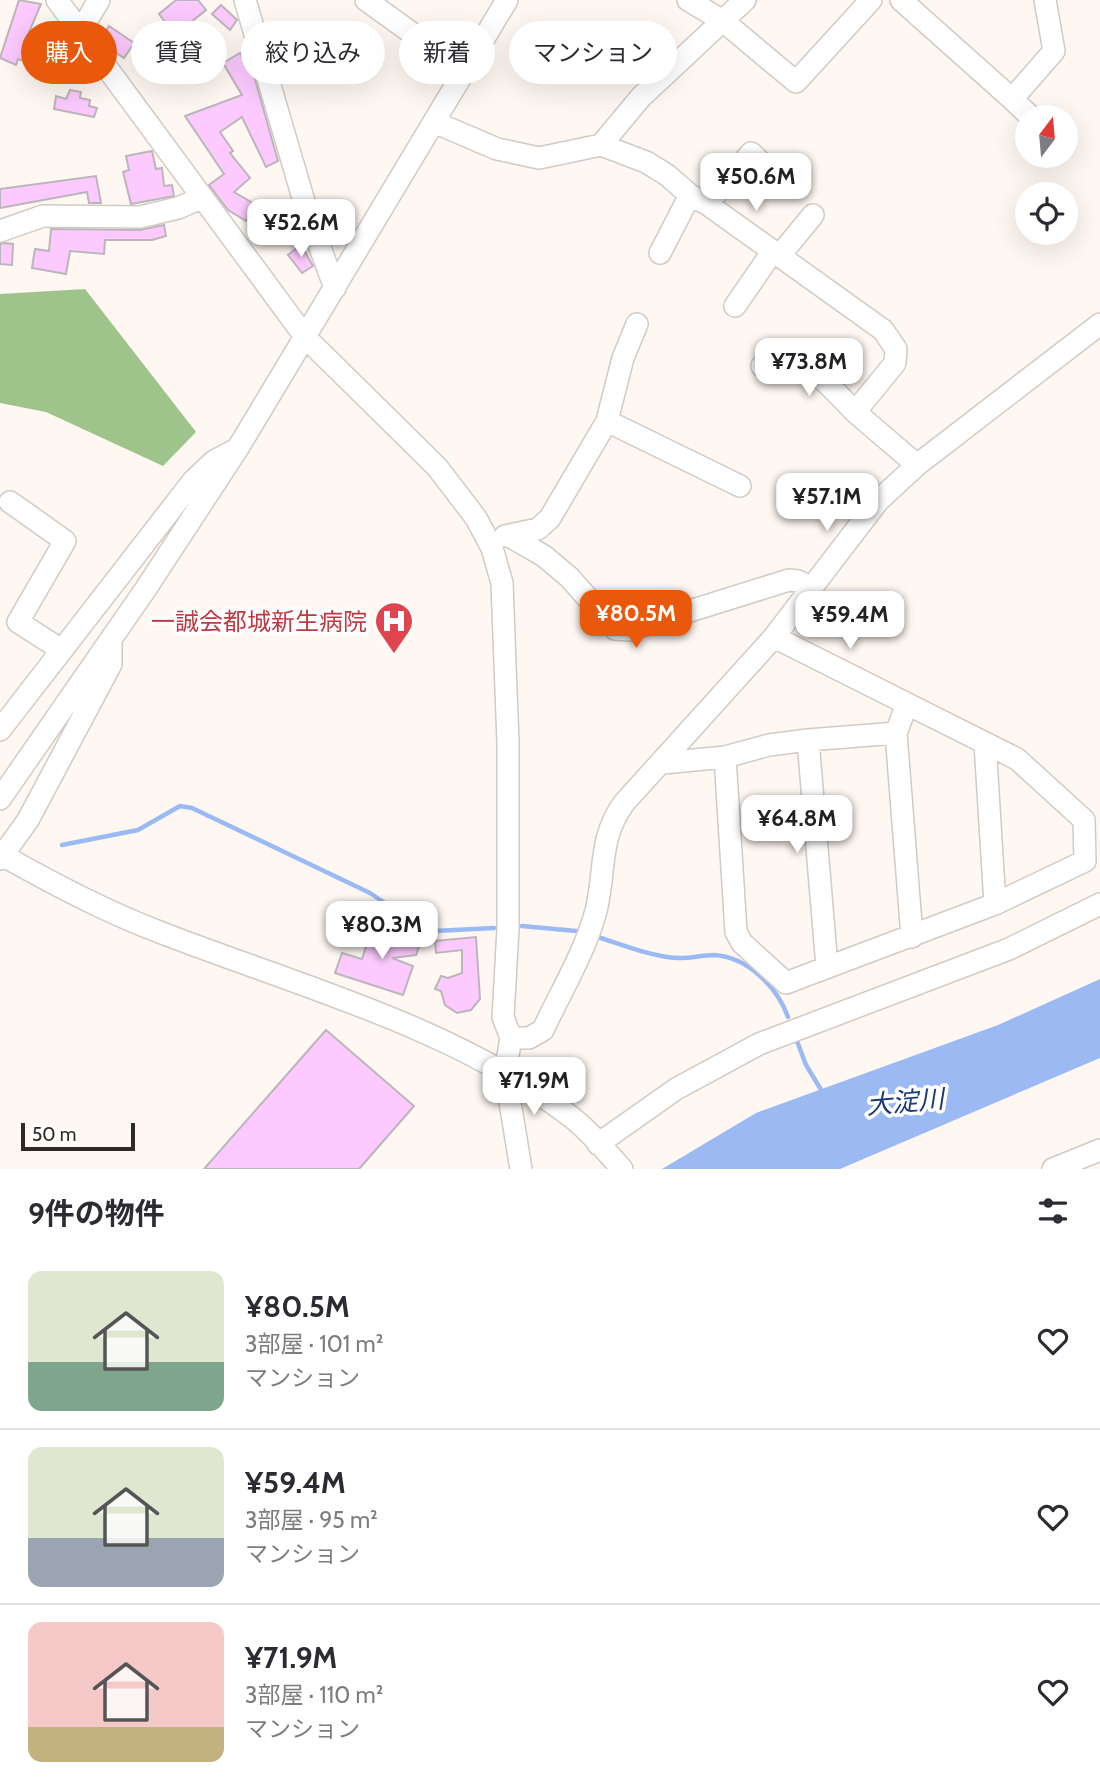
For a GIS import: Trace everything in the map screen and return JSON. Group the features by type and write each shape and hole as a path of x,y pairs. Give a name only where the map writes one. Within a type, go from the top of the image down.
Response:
{"street":[{"path":"57,0 72,21"},
{"path":"87,21 99,0"},
{"path":"245,0 308,215 335,288"},
{"path":"366,0 399,24"},
{"path":"494,21 507,0"},
{"path":"688,0 723,21 796,82 871,0"},
{"path":"601,145 641,97 745,0"},
{"path":"901,0 1018,105"},
{"path":"1012,99 1054,51 1045,0"},
{"path":"117,83 306,338 437,467 492,548 502,583 508,743 508,929 503,1017 511,1038 505,1072 521,1169"},
{"path":"0,799 238,448 456,84"},
{"path":"434,122 496,149 539,158 601,145 646,162 883,330 896,349 895,363 855,412"},
{"path":"660,253 699,200 751,153 769,170"},
{"path":"0,231 43,216 140,217 178,208 201,198"},
{"path":"735,306 777,253 813,215"},
{"path":"485,535 511,537 538,529 550,518 607,421 623,358 637,324"},
{"path":"511,1038 529,1038 543,1030 587,937 596,909 605,840 611,821 624,803 663,763 774,636 878,501 918,465 1100,324"},
{"path":"762,366 774,354 785,354 801,360 855,412 918,465"},
{"path":"607,421 740,486"},
{"path":"0,730 60,649 193,481 214,461 238,448"},
{"path":"10,502 65,541 18,622 60,649"},
{"path":"511,537 544,556 569,577 615,629 629,630 789,580 798,581 811,588"},
{"path":"725,757 736,932 742,943 786,983 995,904 1085,861 1087,851 1084,820 1017,759 774,636"},
{"path":"111,639 111,664 28,820 1,857 158,932 415,1029 505,1072 568,1114 622,1169"},
{"path":"907,704 896,733 912,937"},
{"path":"663,763 725,757 769,745 896,733"},
{"path":"808,740 827,967"},
{"path":"985,743 995,904"},
{"path":"602,1148 676,1089 759,1044 1009,949 1100,904"},
{"path":"1053,1169 1100,1150"}],"green space":[{"path":"85,289 196,432 163,466 46,412 0,403 0,294"}],"water":[{"name":"大淀川","path":"1100,979 1100,1058 840,1169 662,1169 756,1113 998,1025"}],"building":[{"path":"19,0 41,4 34,21 21,21 21,60 18,59 16,65 0,58"},
{"path":"176,0 198,0 206,10 192,21 164,21 159,14"},
{"path":"221,5 237,20 230,30 227,21 220,21 212,14"},
{"path":"117,31 131,41 131,48 124,58 117,53"},
{"path":"240,53 241,84 256,84 278,161 266,167 242,117 220,132 233,151 230,153 250,178 234,192 256,205 246,221 228,210 209,185 224,174 185,116 242,95 227,70 227,61"},
{"path":"70,90 81,92 80,98 90,100 89,106 97,108 94,117 54,109 56,96 66,99"},
{"path":"152,151 156,169 162,168 164,186 172,185 174,196 131,204 123,172 129,170 126,156"},
{"path":"96,176 101,203 89,203 87,192 0,208 0,189"},
{"path":"164,225 166,236 152,240 105,240 104,254 70,251 66,274 32,268 35,249 49,251 51,229 140,230"},
{"path":"0,244 13,244 12,265 0,264"},
{"path":"301,245 313,266 302,273 288,255"},
{"path":"373,925 421,941 416,955 392,958 413,966 403,995 335,973 342,953 362,959"},
{"path":"476,937 480,999 471,1010 457,1013 445,1005 441,991 435,989 441,976 448,978 462,973 462,950 436,953 435,941"},
{"path":"326,1030 414,1106 359,1169 204,1169"}],"waterway":[{"path":"62,845 138,830 180,806 192,808 370,893 416,924 434,931 494,928"},
{"path":"522,926 576,931"},
{"path":"598,937 666,957 714,955 738,961 769,985 788,1017"},
{"path":"797,1041 806,1065 823,1093"}],"place":[{"name":"一誠会都城新生病院","path":"394,655"}]}
